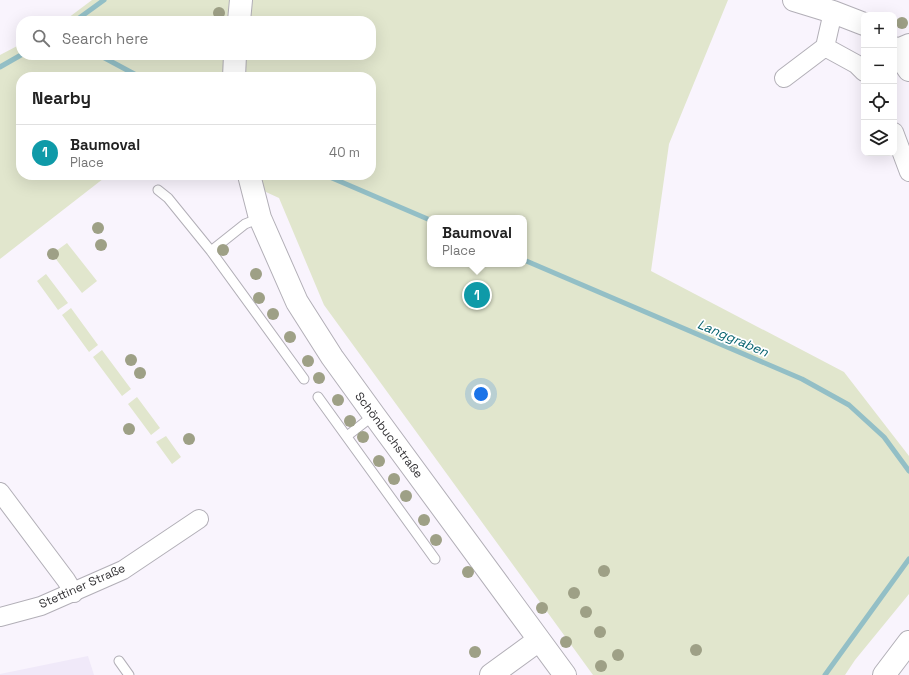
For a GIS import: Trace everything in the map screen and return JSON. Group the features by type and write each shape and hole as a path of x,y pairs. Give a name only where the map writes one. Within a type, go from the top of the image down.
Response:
{"street":[{"path":"239,16 241,0"},
{"path":"794,0 834,12 861,23"},
{"path":"784,78 825,47 834,12"},
{"path":"899,46 909,70"},
{"path":"825,47 856,64 861,69"},
{"path":"234,72 235,60"},
{"path":"897,140 909,172"},
{"name":"Schönbuchstraße","path":"249,180 260,218 297,302 332,357 565,675"},
{"path":"0,492 66,580 74,593"},
{"name":"Stettiner Straße","path":"0,617 41,606 74,593 123,570 200,518"},
{"path":"491,675 540,640"},
{"path":"884,675 909,642"}],"lane":[{"path":"158,190 168,198 211,252 304,379"},
{"path":"211,252 244,224 260,218"},
{"path":"318,397 435,559"},
{"path":"347,436 374,415"},
{"path":"119,661 129,675"}],"shaded area":[{"path":"88,656 94,675 0,675 0,674"}],"green space":[{"path":"92,0 728,0 669,144 651,271 844,372 909,456 909,594 855,660 845,675 593,675 324,305 279,198 240,180 376,180 376,72 16,72 16,180 102,180 0,259 0,55 16,47 16,60 376,60 376,16 71,16"},
{"path":"67,243 97,281 82,293 52,254"},
{"path":"46,274 68,303 58,310 37,281"},
{"path":"71,308 98,345 89,352 62,315"},
{"path":"102,350 131,389 122,396 93,357"},
{"path":"137,397 160,428 151,435 128,404"},
{"path":"166,436 181,457 172,464 156,442"}],"waterway":[{"path":"82,16 104,0"},
{"path":"0,67 16,58"},
{"name":"Langgraben","path":"108,60 131,72"},
{"name":"Langgraben","path":"337,180 427,219"},
{"name":"Langgraben","path":"527,261 802,379 849,405 884,437 909,471"},
{"name":"Langgraben","path":"825,675 909,559"}],"place":[{"name":"Baumoval","path":"477,295"}]}
